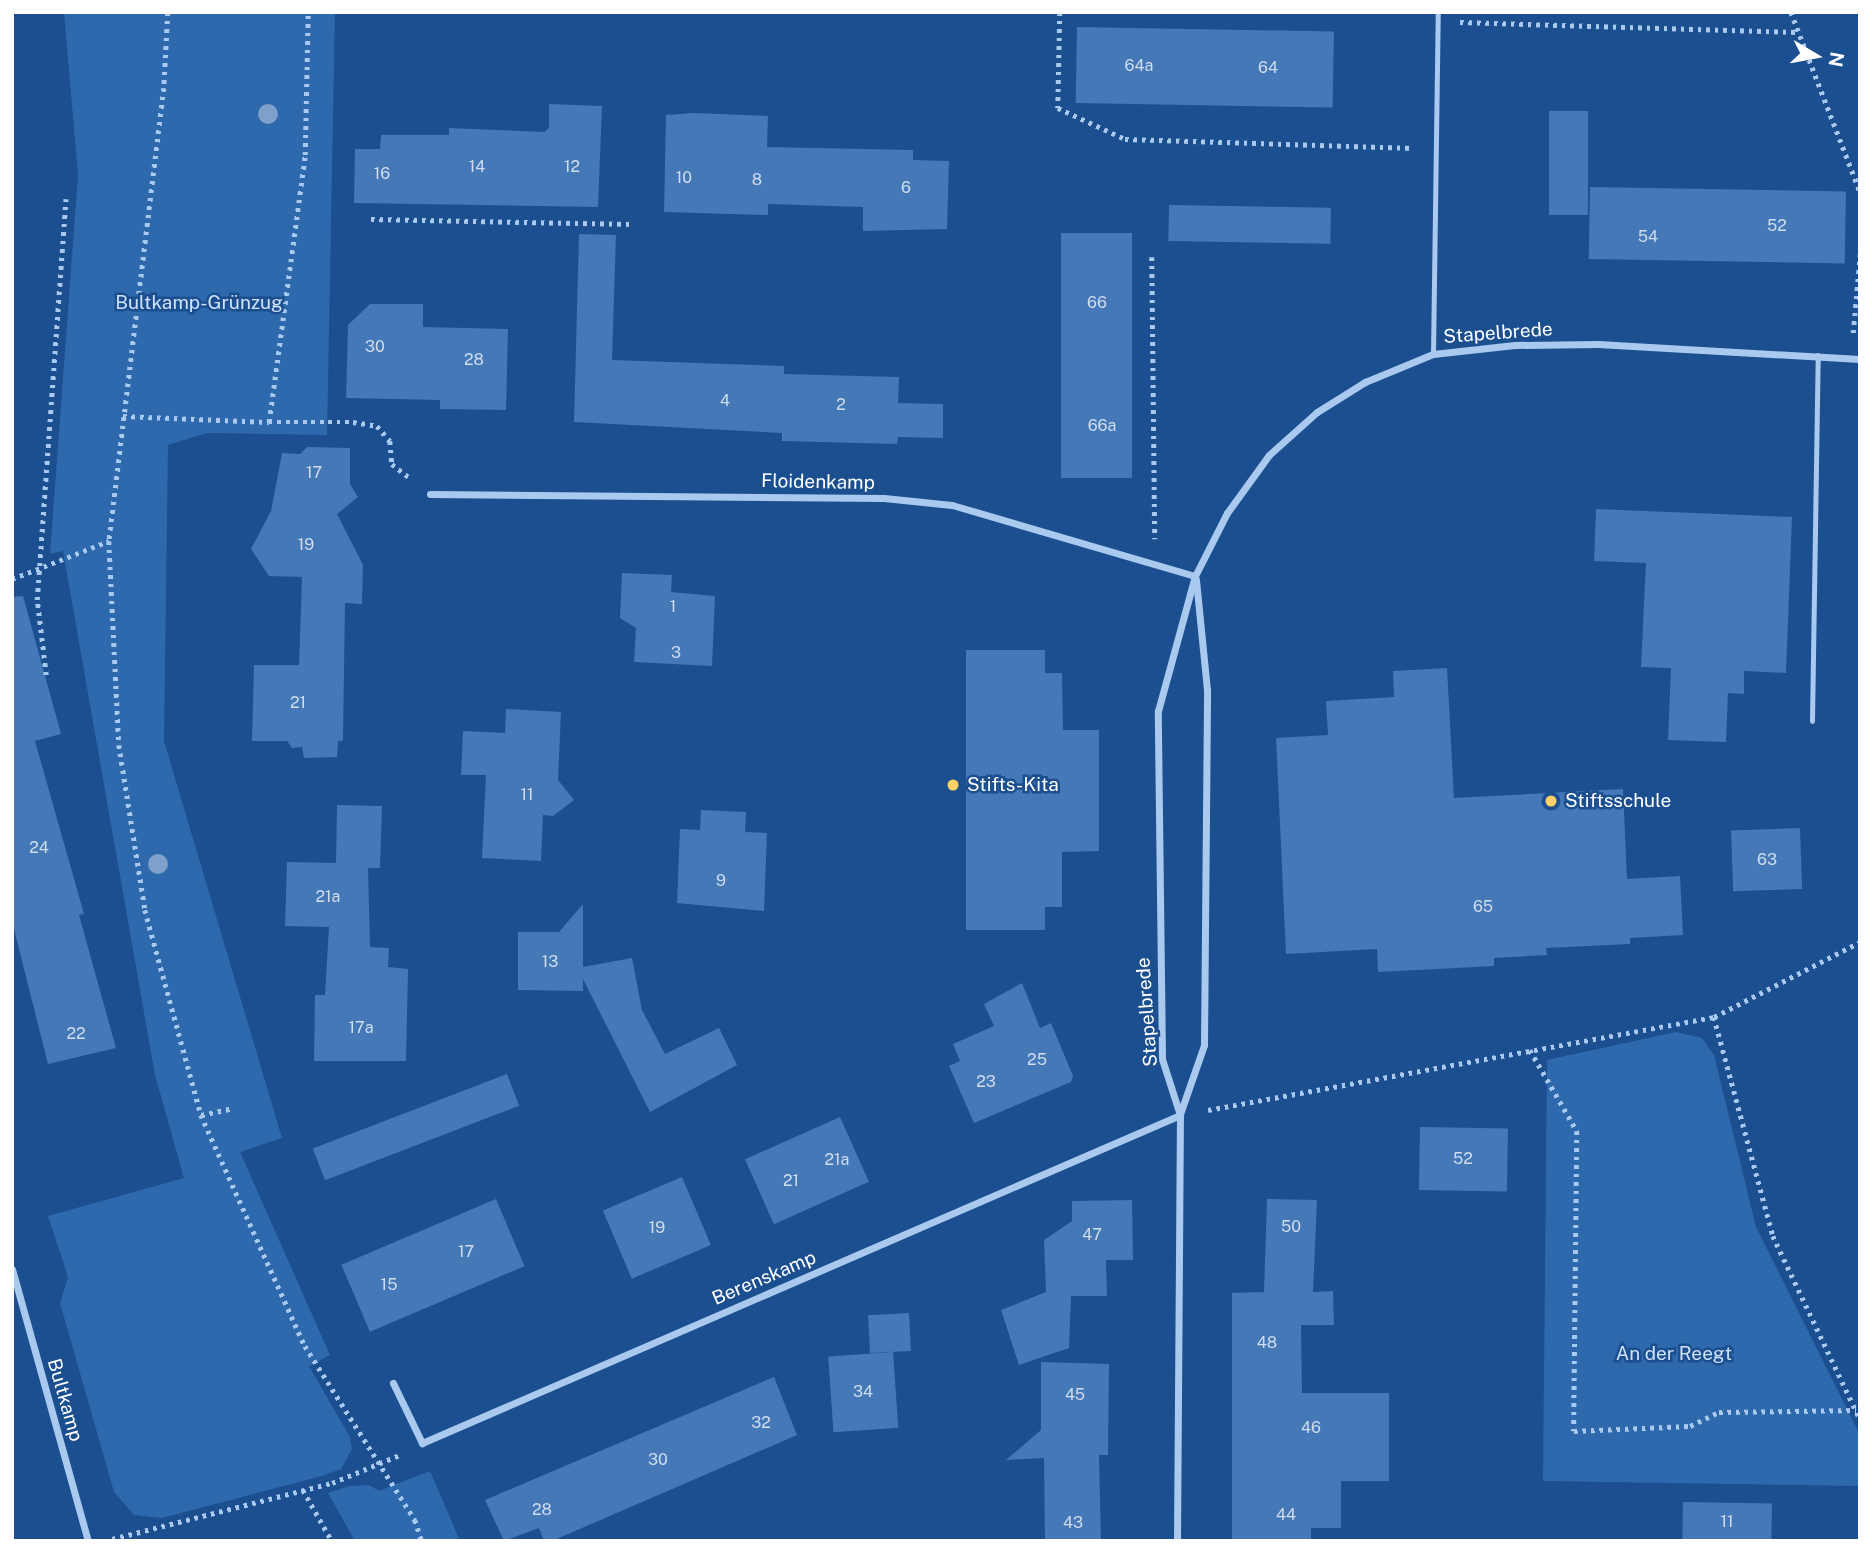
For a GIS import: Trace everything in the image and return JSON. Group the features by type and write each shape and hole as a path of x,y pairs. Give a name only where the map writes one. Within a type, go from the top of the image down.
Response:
{"street":[{"name":"Stapelbrede","path":"1180,1115 1162,1059 1158,711 1195,576 1227,513 1269,455 1317,412 1346,394 1433,354 1515,345 1598,344 1856,359"},
{"name":"Floidenkamp","path":"430,494 884,498 952,505 1195,576"},
{"path":"1177,1541 1180,1115 1204,1045 1207,690 1195,576"},
{"name":"Berenskamp","path":"393,1383 422,1443 1180,1115"},
{"name":"Bultkamp","path":"12,1269 88,1541"}],"lane":[{"path":"1433,354 1438,12"},
{"path":"1812,721 1818,355"}],"path":[{"path":"168,12 164,88 110,541 119,745 145,910 201,1115 305,1346 415,1520 422,1541"},
{"path":"269,422 305,155 309,12"},
{"path":"1060,12 1058,108 1125,139 1436,148"},
{"path":"1791,12 1860,192"},
{"path":"1438,22 1798,33"},
{"path":"46,675 37,600 66,199"},
{"path":"371,219 635,224"},
{"path":"1856,359 1860,254"},
{"path":"1152,257 1155,565"},
{"path":"123,416 269,422 353,422 377,426 390,441 392,464 430,494"},
{"path":"12,579 110,541"},
{"path":"1180,1115 1714,1017 1860,942"},
{"path":"1714,1017 1773,1236 1860,1419"},
{"path":"1530,1050 1577,1131 1574,1430 1690,1426 1719,1412 1856,1410"},
{"path":"201,1115 230,1109"},
{"path":"104,1541 303,1490 379,1465"},
{"path":"303,1490 332,1541"}],"green space":[{"name":"Bultkamp-Grünzug","path":"64,12 335,12 327,435 207,433 168,445 164,741 282,1138 240,1152 330,1355 309,1366 350,1437 352,1449 341,1469 322,1476 162,1518 134,1515 114,1492 60,1303 68,1277 48,1216 184,1178 155,1075 63,551 50,554 78,175"},
{"name":"An der Reegt","path":"1676,1032 1702,1038 1714,1055 1756,1227 1860,1435 1860,1486 1543,1481 1547,1060"},
{"path":"430,1471 460,1541 355,1541 328,1493 349,1486 369,1485 379,1491"}],"building":[{"path":"1077,27 1334,31 1333,107 1076,103"},
{"path":"549,104 602,106 598,207 354,203 355,149 380,149 381,135 449,135 449,128 544,132 549,128"},
{"path":"1549,111 1588,111 1588,215 1549,215"},
{"path":"693,113 768,116 767,147 913,150 913,160 949,161 947,229 863,231 863,207 768,204 768,215 664,212 666,115"},
{"path":"1590,187 1846,191 1845,263 1589,259"},
{"path":"1169,205 1331,208 1330,244 1168,241"},
{"path":"1061,233 1132,233 1132,478 1061,478"},
{"path":"579,234 616,235 612,360 784,366 784,374 899,377 898,403 943,404 943,438 898,437 897,444 782,441 782,433 574,422"},
{"path":"370,304 423,304 423,327 508,329 506,410 440,409 440,400 346,398 348,325"},
{"path":"307,447 350,448 350,484 358,497 337,514 363,565 362,604 345,603 343,741 338,741 337,757 304,758 302,747 292,748 287,741 252,741 254,665 299,665 302,577 269,576 251,549 271,511 282,453 300,454"},
{"path":"1596,509 1792,517 1786,673 1744,671 1744,694 1728,693 1726,742 1668,740 1671,668 1641,667 1646,563 1594,561"},
{"path":"622,573 672,575 671,592 715,596 712,666 634,662 636,628 620,618"},
{"path":"23,596 61,734 35,741 84,914 79,915 116,1048 48,1064 12,921 12,597"},
{"path":"966,650 1045,650 1045,673 1062,673 1063,730 1099,730 1099,851 1062,852 1062,907 1045,907 1045,930 966,930"},
{"path":"1447,668 1454,798 1623,789 1627,879 1680,876 1683,935 1630,938 1630,944 1546,948 1547,955 1494,958 1494,966 1378,972 1377,949 1286,954 1276,738 1328,735 1326,701 1394,697 1393,671"},
{"path":"506,709 561,712 558,780 574,800 553,816 543,815 541,861 482,858 486,775 461,775 463,731 505,733"},
{"path":"337,805 382,806 380,868 368,868 370,947 389,948 388,967 408,969 406,1061 314,1061 315,995 325,995 329,927 285,926 287,862 336,863"},
{"path":"701,810 746,812 745,832 767,833 764,911 677,903 680,829 700,830"},
{"path":"1800,828 1802,889 1733,891 1731,830"},
{"path":"583,904 583,967 632,958 642,1010 665,1054 719,1028 737,1065 650,1112 583,979 583,991 518,990 518,932 559,932"},
{"path":"1022,983 1040,1028 1051,1023 1073,1076 1071,1082 974,1123 949,1066 960,1061 953,1044 994,1026 984,1004"},
{"path":"507,1074 519,1106 325,1180 313,1149"},
{"path":"840,1117 869,1182 774,1224 745,1159"},
{"path":"1420,1127 1508,1129 1507,1192 1419,1190"},
{"path":"682,1177 711,1245 632,1279 603,1211"},
{"path":"496,1199 525,1266 370,1332 341,1265"},
{"path":"1267,1199 1317,1200 1313,1292 1333,1291 1334,1325 1301,1325 1302,1393 1389,1393 1389,1481 1341,1481 1341,1528 1311,1528 1311,1541 1232,1541 1232,1293 1264,1292"},
{"path":"1132,1200 1133,1260 1106,1260 1107,1296 1071,1296 1069,1348 1019,1365 1001,1310 1046,1292 1044,1240 1072,1221 1072,1201"},
{"path":"909,1313 911,1351 870,1353 868,1315"},
{"path":"893,1352 898,1428 833,1432 828,1357"},
{"path":"1041,1362 1109,1364 1108,1455 1099,1455 1101,1541 1045,1541 1044,1458 1006,1460 1041,1430"},
{"path":"774,1377 797,1435 552,1541 544,1541 539,1528 504,1541 485,1500"},
{"path":"1683,1502 1772,1504 1771,1541 1682,1541"}],"place":[{"name":"Stifts-Kita","path":"953,785"},
{"name":"Stiftsschule","path":"1551,801"}]}
